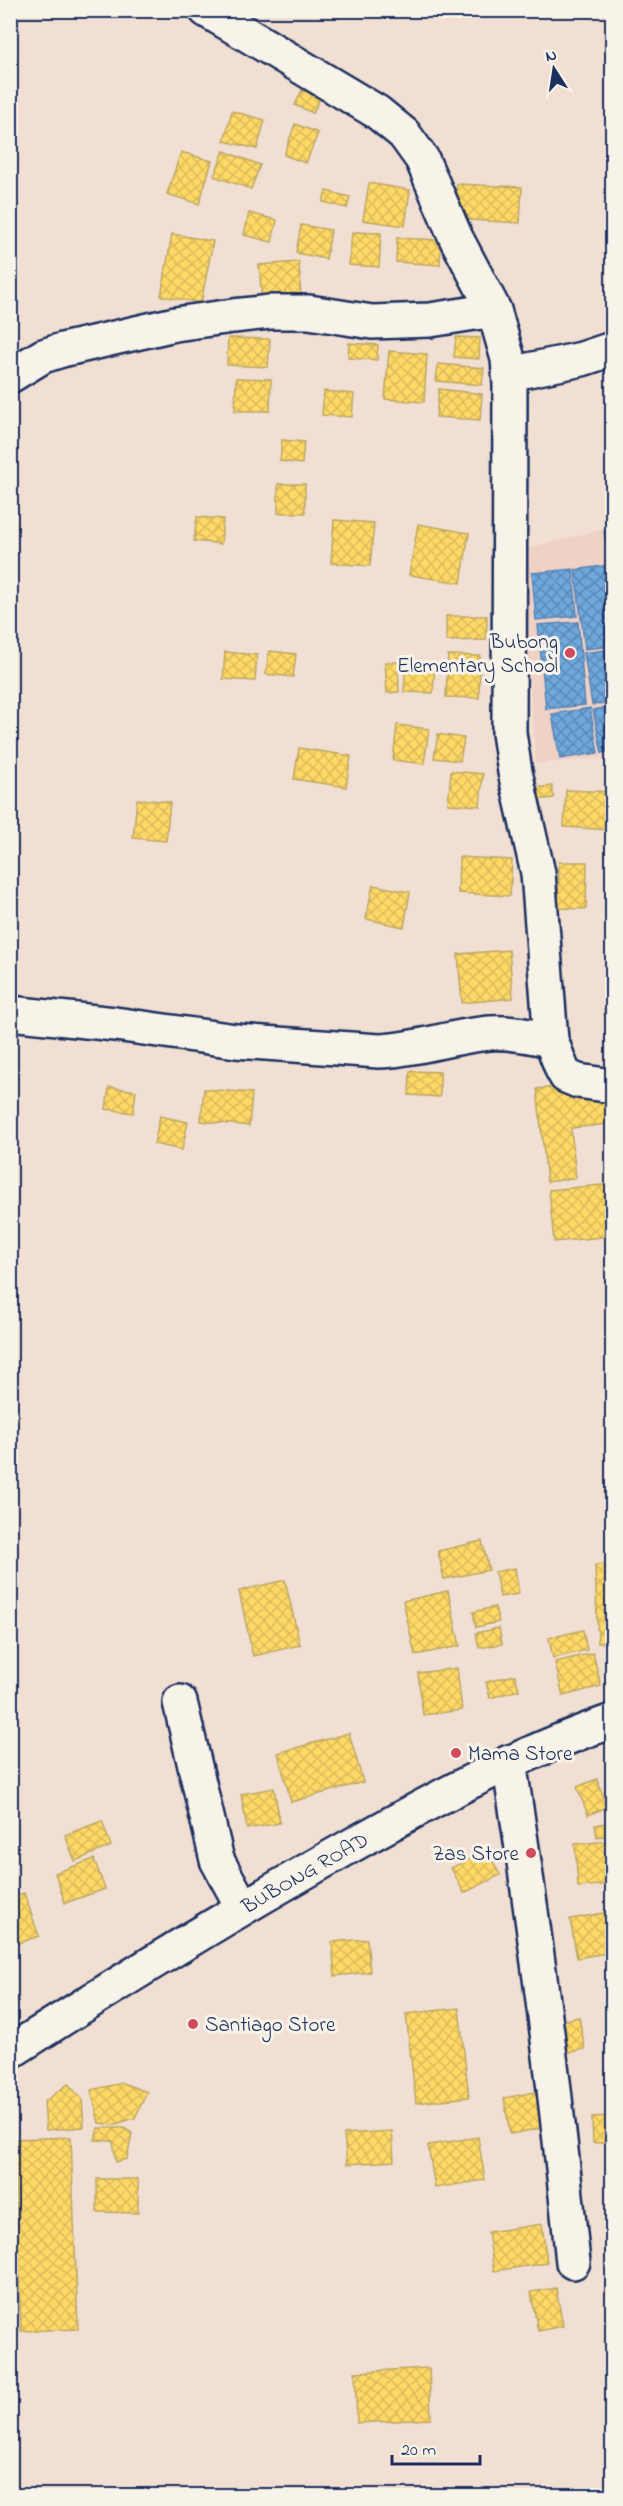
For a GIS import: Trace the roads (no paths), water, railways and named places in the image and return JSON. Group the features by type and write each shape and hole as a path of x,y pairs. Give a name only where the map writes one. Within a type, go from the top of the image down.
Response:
{"street":[{"path":"206,10 377,112 404,134 422,159 456,238 494,310 503,336 509,374 509,733 515,771 538,873 550,1040 567,1076 578,1081 612,1086"},
{"path":"10,376 43,356 62,350 175,324 233,316 270,312 309,312 372,322 430,320 494,310"},
{"path":"509,374 582,359 612,350"},
{"path":"10,1012 236,1041 379,1051 395,1051 488,1033 507,1033 550,1040"},
{"path":"180,1702 217,1860 242,1906"},
{"name":"BUBONG ROAD","path":"10,2052 242,1906 432,1800 509,1762 612,1721"},
{"path":"509,1762 554,2081 573,2262"}],"place":[{"name":"Bubong Elementary School","path":"570,653"},
{"name":"Mama Store","path":"456,1753"},
{"name":"Zas Store","path":"531,1853"},
{"name":"Santiago Store","path":"193,2024"}]}
